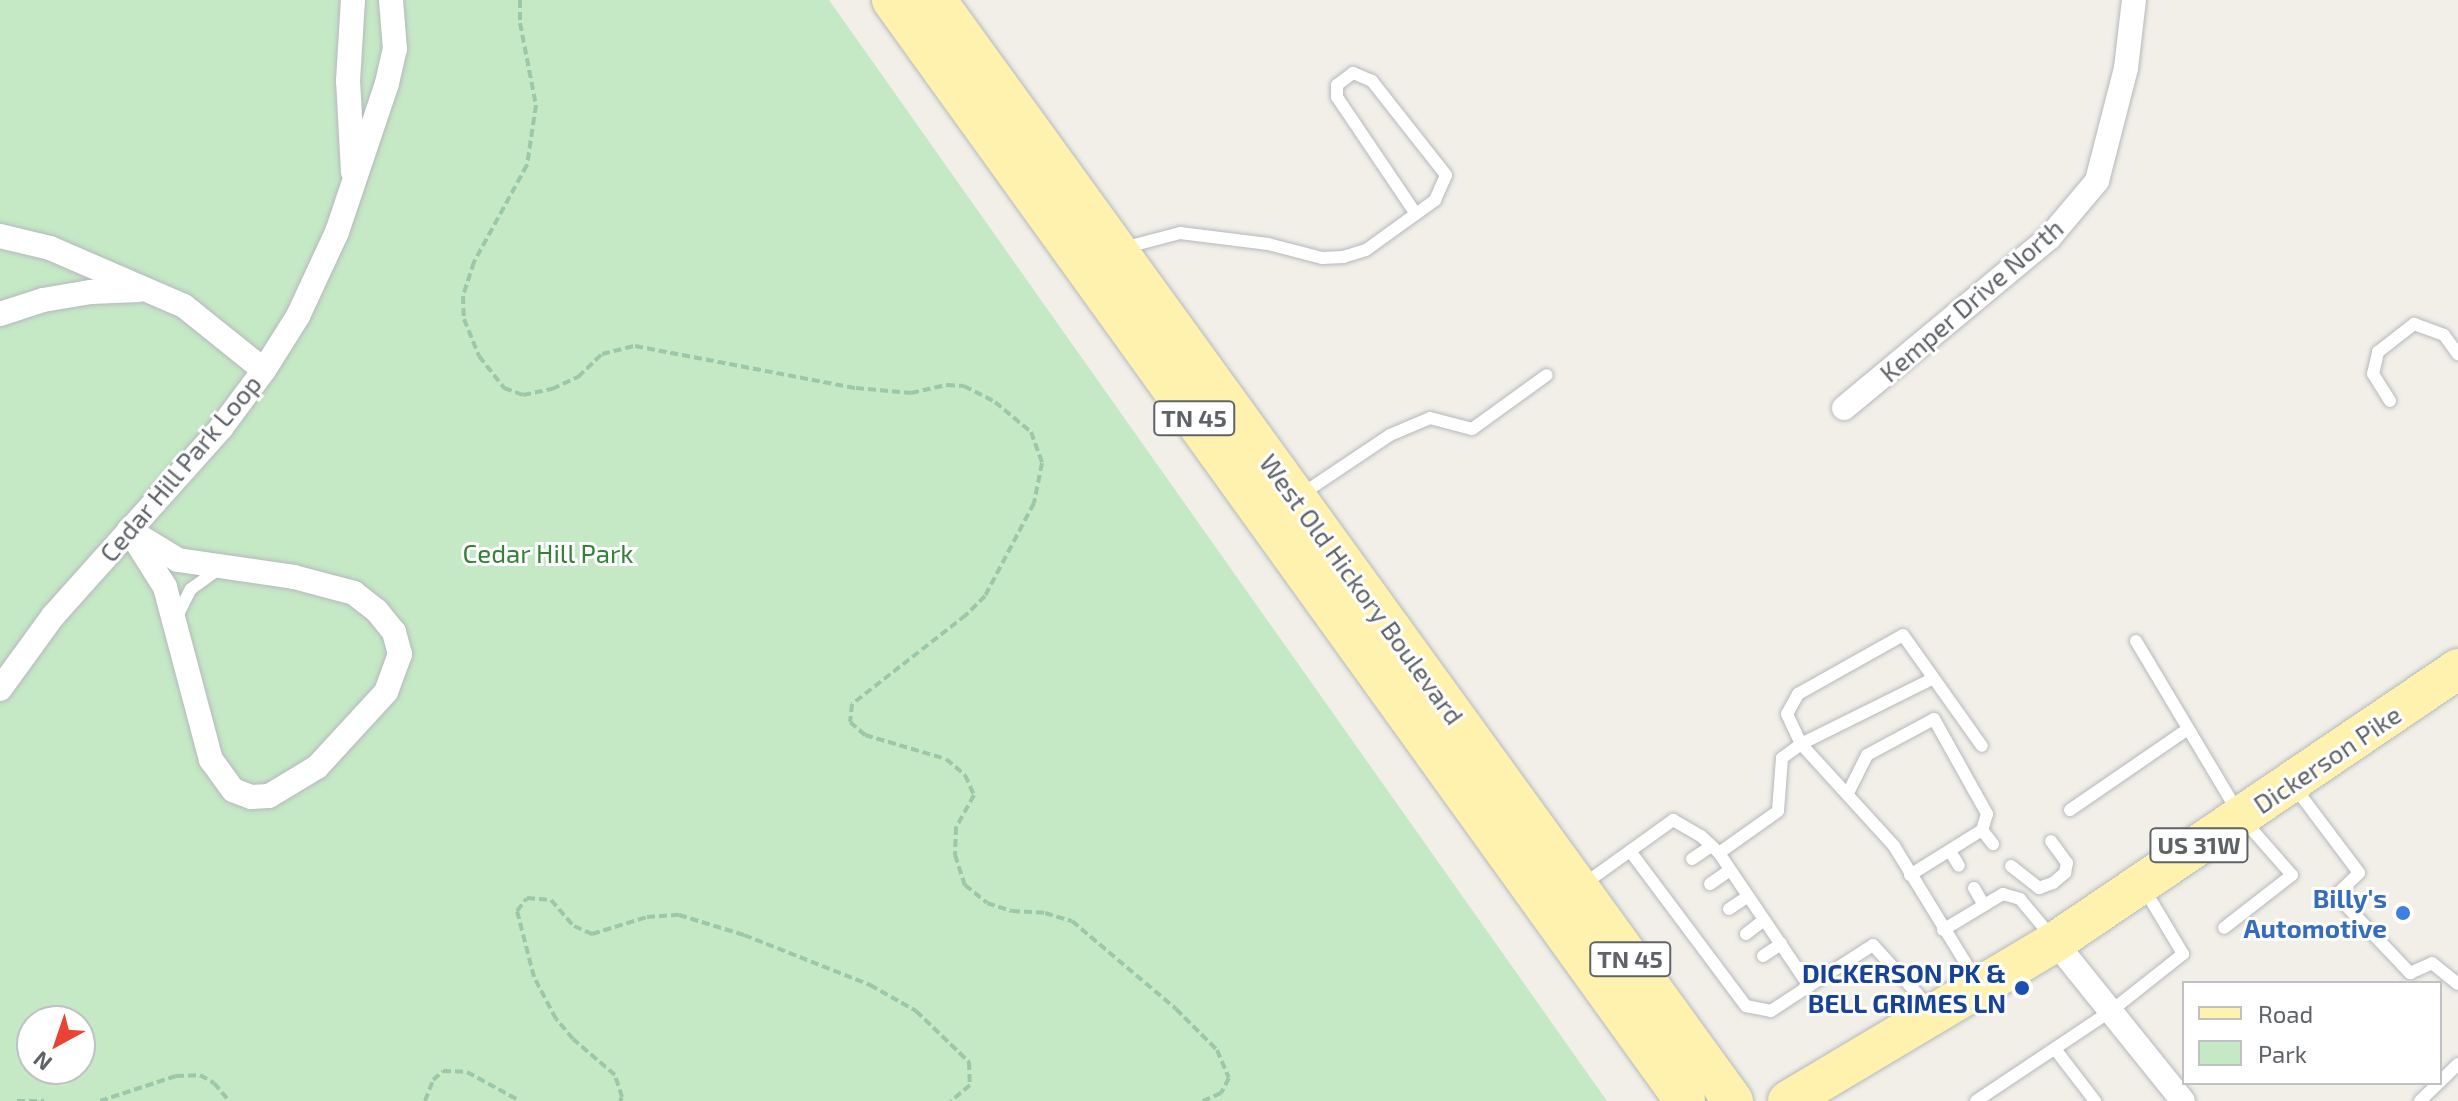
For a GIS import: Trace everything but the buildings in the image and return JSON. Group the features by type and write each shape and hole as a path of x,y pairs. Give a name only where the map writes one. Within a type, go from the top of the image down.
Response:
{"main road":[{"name":"West Old Hickory Boulevard","path":"892,0 1296,498 1733,1101"},
{"name":"West Old Hickory Boulevard","path":"936,0 1100,257 1558,924 1685,1101"},
{"name":"Dickerson Pike","path":"1788,1101 2055,942 2458,669"},
{"path":"1558,924 1562,947 1654,1074 1654,1101"}],"street":[{"name":"Cedar Hill Park Loop","path":"353,0 348,81 353,186"},
{"name":"Cedar Hill Park Loop","path":"0,689 53,616 221,428 264,370 298,316 323,264 353,186 395,49 391,0"},
{"name":"Kemper Drive North","path":"1844,408 2049,238 2097,181 2126,68 2134,0"},
{"path":"0,236 50,248 184,306 264,370"},
{"path":"0,314 67,296 146,290"},
{"path":"129,530 178,560 294,577 354,593 377,611 394,632 400,654 386,692 363,721 317,767 269,796 251,797 233,790 211,760 165,587 129,530"},
{"path":"2055,942 2183,1101"}],"lane":[{"path":"1100,257 1180,233 1268,244 1322,258 1343,257 1366,250 1416,214 1435,200 1446,175 1372,81 1353,73 1342,78 1337,85 1337,97 1416,214"},
{"path":"2390,401 2373,374 2378,352 2414,324 2444,335 2458,354"},
{"path":"1296,498 1390,435 1430,418 1472,429 1547,375"},
{"path":"175,623 191,589 225,565"},
{"path":"1980,987 1894,846 1801,744 1787,714 1798,694 1903,635 1982,746"},
{"path":"2136,641 2241,817 2292,875 2224,928"},
{"path":"1692,859 1715,850 1778,811 1782,758 1801,744 1932,679"},
{"path":"1848,793 1867,755 1934,719 1987,814 1982,830 1910,875"},
{"path":"2070,810 2188,729"},
{"path":"2291,783 2359,873 2336,895 2410,973 2432,963 2458,984"},
{"path":"1578,889 1673,820 1715,850 1809,986"},
{"path":"1982,830 1993,844"},
{"path":"2011,866 2039,888 2053,883 2065,873 2067,863 2051,841"},
{"path":"1630,851 1661,881 1733,979 1746,1006 1771,1011 1873,945 1936,1015"},
{"path":"1950,851 1959,866"},
{"path":"1710,884 1730,870"},
{"path":"1976,1101 2111,1011 2183,954 2141,884"},
{"path":"1974,888 1984,905"},
{"path":"1943,930 2003,894 2020,899 2055,942"},
{"path":"1729,909 1748,896"},
{"path":"1746,934 1764,920"},
{"path":"1763,956 1781,944"},
{"path":"2055,1049 2095,1101"},
{"path":"2442,1080 2458,1064"},
{"path":"2420,1101 2436,1085"}],"path":[{"path":"520,0 520,23 536,105 527,165 474,262 463,296 464,319 479,356 504,388 523,395 552,389 578,377 602,354 635,346 856,388 911,393 947,385 964,386 995,402 1031,432 1042,463 1034,503 985,596 966,615 852,704 850,722 865,735 946,759 965,775 974,795 956,827 955,855 965,885 987,903 1012,911 1045,913 1072,921 1176,1009 1217,1050 1229,1078 1221,1093 1203,1101"},
{"path":"620,1101 615,1075 573,1039 556,1019 534,977 517,911 527,898 551,900 574,926 592,934 647,917 679,915 744,935 870,985 916,1011 969,1062 970,1085 951,1101"},
{"path":"425,1101 433,1080 443,1071 467,1072 520,1101"},
{"path":"100,1101 176,1076 200,1075 214,1083 229,1101"},
{"path":"17,1101 44,1101"}],"green space":[{"name":"Cedar Hill Park","path":"0,0 829,0 1607,1101 0,1101"}],"place":[{"name":"Billy's Automotive","path":"2403,913"},
{"name":"DICKERSON PK & BELL GRIMES LN","path":"2022,988"}]}
